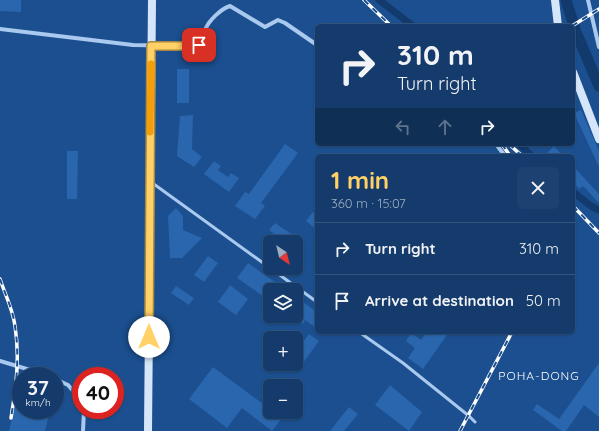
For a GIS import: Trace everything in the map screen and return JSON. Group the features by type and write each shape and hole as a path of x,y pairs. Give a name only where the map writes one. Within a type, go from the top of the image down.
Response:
{"street":[{"path":"148,431 152,0"},
{"path":"555,0 558,24"},
{"path":"588,0 599,47"},
{"path":"0,29 151,46 199,45 203,40 206,28 222,9 230,6 265,27 278,20 285,23 315,43"},
{"path":"575,77 599,139"},
{"path":"0,361 20,367"},
{"path":"64,384 72,390"},
{"path":"83,431 84,419"}],"lane":[{"path":"150,181 315,301"},
{"path":"362,334 403,363 475,422"}],"building":[{"path":"0,0 21,0 21,12 0,11"},
{"path":"177,69 189,69 189,103 177,103"},
{"path":"581,110 599,151 599,167 575,115 575,113"},
{"path":"193,115 192,149 202,157 194,167 177,156 180,116"},
{"path":"285,144 298,153 261,203 265,206 255,219 235,206 245,192 249,194"},
{"path":"554,146 561,154 546,154"},
{"path":"67,151 78,151 77,199 67,199"},
{"path":"214,161 221,166 218,170 228,177 231,173 239,178 229,192 204,174"},
{"path":"575,168 599,194 599,203 583,186 579,189 575,184"},
{"path":"176,208 183,216 183,230 202,238 182,258 170,258 168,216"},
{"path":"313,212 315,214 315,228 306,221"},
{"path":"275,223 293,235 276,235 269,230"},
{"path":"208,256 218,263 204,282 194,275"},
{"path":"248,263 276,283 263,283 263,296 237,278"},
{"path":"230,285 248,299 236,315 218,302"},
{"path":"176,286 194,298 189,305 171,293"},
{"path":"303,302 315,311 315,327 305,320 303,324 302,323 303,323"},
{"path":"309,334 319,341 303,363 303,342"},
{"path":"410,334 421,340 426,334 448,334 423,369 408,358 415,348 406,341"},
{"path":"599,363 599,417 584,405 566,431 562,431 533,410 537,404 559,419"},
{"path":"213,367 263,404 263,419 281,419 272,431 242,408 227,428 189,399"},
{"path":"390,385 422,412 409,431 375,405"},
{"path":"349,407 358,414 344,431 330,431"},
{"path":"12,418 48,419 45,431 9,431"}],"waterway":[{"path":"379,0 410,24"},
{"path":"566,0 574,24"},
{"path":"575,29 599,86"},
{"path":"521,146 530,154"},
{"path":"575,194 591,206 599,210"}],"railway":[{"path":"364,0 389,24"},
{"path":"575,24 599,9"},
{"path":"503,146 509,154"},
{"path":"511,146 520,154"},
{"path":"575,208 599,233"},
{"path":"0,279 13,314 17,350 17,372 11,418"},
{"path":"460,431 511,334"}],"slow traffic":[{"path":"150,132 151,64"}],"district":[{"name":"POHA-DONG","path":"539,375"}],"route":[{"path":"149,337 151,46 199,45"}]}
